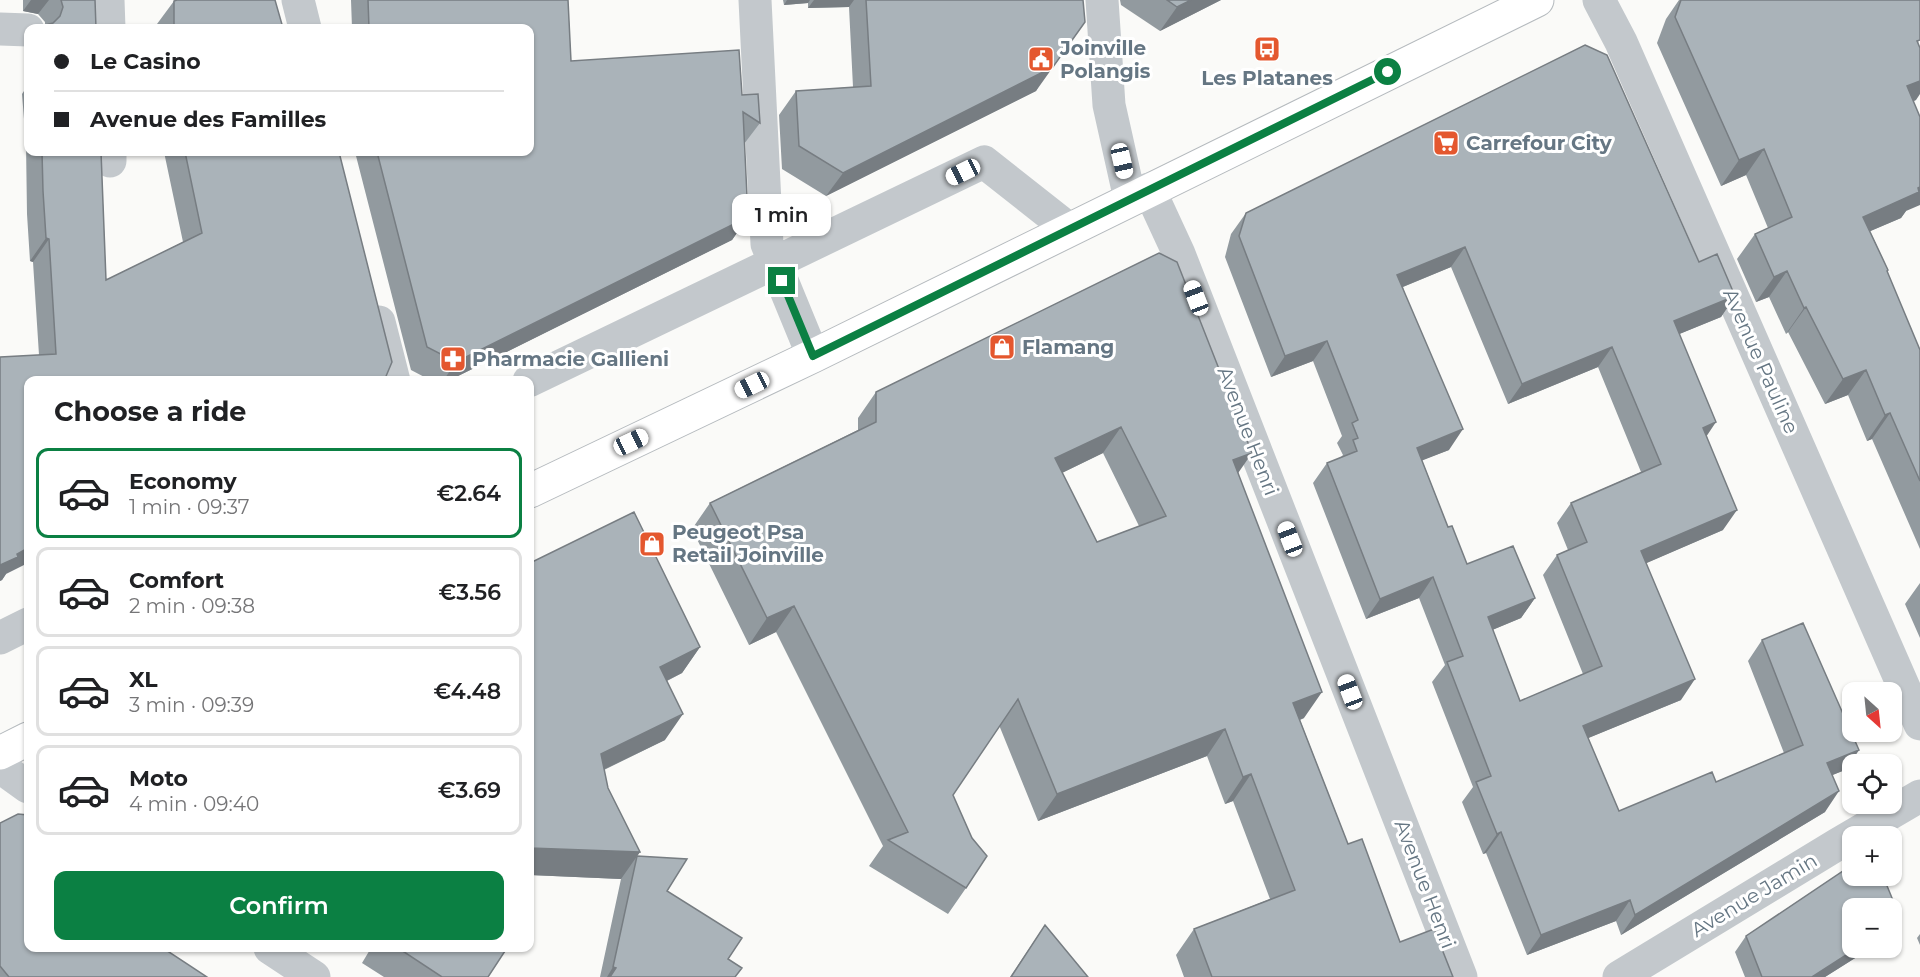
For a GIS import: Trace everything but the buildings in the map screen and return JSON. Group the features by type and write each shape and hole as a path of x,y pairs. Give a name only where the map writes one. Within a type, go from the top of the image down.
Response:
{"main road":[{"path":"534,489 813,356 1537,0"},
{"path":"0,753 24,741"}],"street":[{"path":"108,0 109,24"},
{"path":"298,0 304,24"},
{"path":"755,0 767,244 813,356"},
{"name":"Avenue Henri","path":"1102,0 1109,105 1140,194 1179,254 1461,977"},
{"name":"Avenue Pauline","path":"1599,0 1630,64 1920,724"},
{"path":"0,29 24,30"},
{"path":"534,379 984,162 1069,229"},
{"path":"371,289 393,376"},
{"path":"0,638 24,626"},
{"path":"0,767 24,784"},
{"name":"Avenue Jamin","path":"1619,977 1920,796"},
{"path":"276,952 314,977"}],"place":[{"name":"Les Platanes","path":"1267,49"},
{"name":"Joinville Polangis","path":"1041,59"},
{"name":"Carrefour City","path":"1446,143"},
{"name":"Flamang","path":"1002,347"},
{"name":"Pharmacie Gallieni","path":"453,359"},
{"name":"Peugeot Psa Retail Joinville","path":"652,544"}],"route":[{"path":"782,281 813,356 1388,72"}]}
